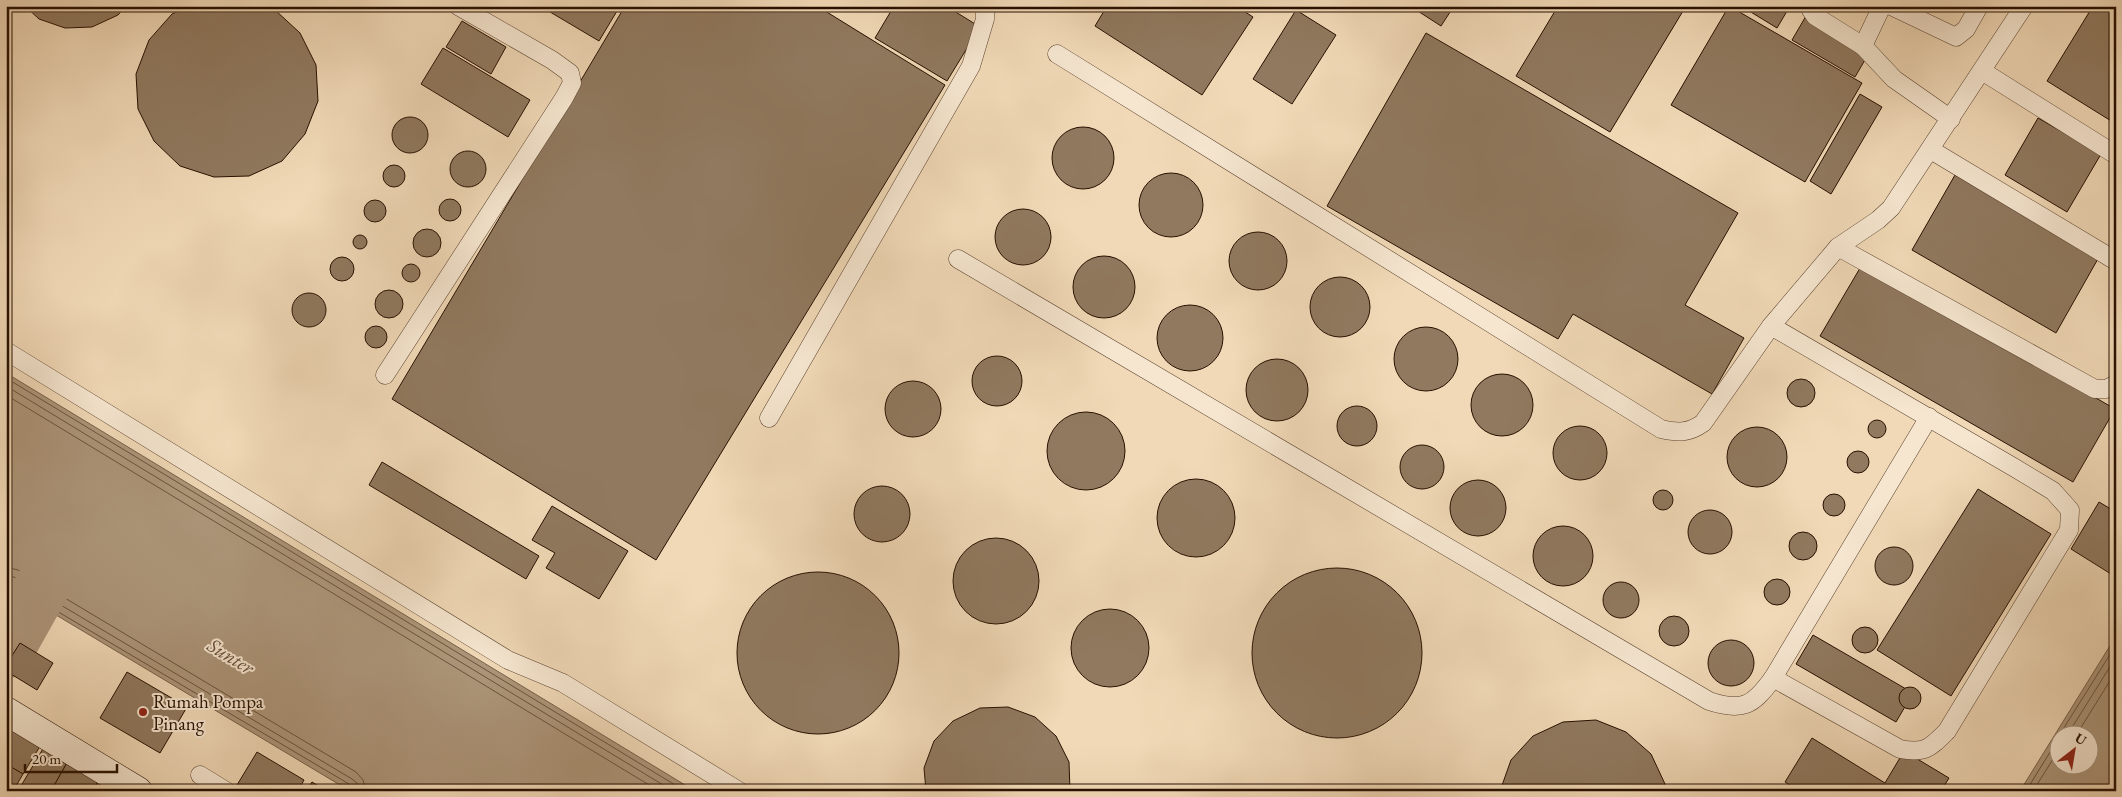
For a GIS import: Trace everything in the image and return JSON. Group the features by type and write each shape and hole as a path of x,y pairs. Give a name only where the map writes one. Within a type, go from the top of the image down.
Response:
{"street":[{"path":"8,715 138,791"}],"lane":[{"path":"385,375 572,83 570,73 552,60 458,6"},
{"path":"769,418 971,66 985,19 985,6"},
{"path":"1813,6 1811,10 1815,16 1863,46 1894,79 1951,120"},
{"path":"1863,46 1882,6"},
{"path":"1891,6 1956,36 1966,29 1979,6"},
{"path":"1057,54 1661,429 1678,433 1693,430 1703,423 1771,326 1838,246 1878,220 1891,208 1951,120 2024,6"},
{"path":"1982,71 2116,155"},
{"path":"1931,150 2116,261"},
{"path":"1838,246 2095,389 2106,390 2116,384"},
{"path":"958,259 1709,701 1727,707 1747,706 1762,695 1929,418"},
{"path":"1771,326 2053,491 2070,510 2069,530 1947,731 1926,750 1915,752 1900,749 1773,678"},
{"path":"6,351 508,660 563,683 739,791"},
{"path":"200,775 226,791"}],"water":[{"name":"Sunter","path":"6,373 695,791 350,791 6,585"},
{"path":"2116,636 2116,791 2020,791 2050,743 2050,774 2100,774 2100,724 2061,724"}],"building":[{"path":"25,6 126,6 118,15 92,27 65,28 39,19"},
{"path":"189,6 265,6 274,9 300,33 316,65 318,101 305,134 282,161 249,176 214,177 180,166 154,141 138,109 136,74 149,40 172,14"},
{"path":"540,6 620,6 599,41"},
{"path":"625,6 817,6 945,85 656,560 392,399"},
{"path":"894,6 946,6 980,27 947,81 875,38"},
{"path":"1107,6 1236,6 1253,17 1202,95 1095,26"},
{"path":"1410,6 1454,6 1441,26"},
{"path":"1558,6 1686,6 1610,132 1516,76"},
{"path":"1729,6 1862,83 1805,182 1671,105"},
{"path":"1741,6 1790,6 1777,28"},
{"path":"2093,6 2116,6 2116,124 2047,81"},
{"path":"1296,10 1336,35 1292,104 1253,79"},
{"path":"1806,16 1869,53 1855,77 1792,40"},
{"path":"462,21 506,47 491,74 446,47"},
{"path":"1426,33 1738,213 1685,305 1744,338 1712,394 1573,314 1558,339 1327,206"},
{"path":"443,48 530,100 508,137 421,84"},
{"path":"1860,94 1882,107 1831,194 1810,181"},
{"path":"410,117 423,122 428,135 423,148 410,153 397,148 392,135 397,122"},
{"path":"2038,118 2101,154 2067,212 2005,175"},
{"path":"1083,127 1095,130 1105,136 1111,146 1114,158 1111,170 1105,180 1095,186 1083,189 1071,186 1061,180 1055,170 1052,158 1055,146 1061,136 1071,130"},
{"path":"468,151 475,152 481,156 485,162 485,176 481,182 475,186 468,187 461,186 455,182 451,176 450,169 451,162 455,156 461,152"},
{"path":"394,165 402,168 405,176 402,184 394,187 386,184 383,176 386,168"},
{"path":"1165,173 1177,173 1194,182 1201,193 1203,205 1201,217 1194,228 1177,237 1165,237 1153,232 1144,223 1139,211 1139,199 1144,187 1153,178"},
{"path":"1955,175 2099,257 2056,333 1912,250"},
{"path":"450,199 458,202 461,210 458,218 450,221 442,218 439,210 442,202"},
{"path":"375,200 385,207 386,211 379,221 375,222 365,215 364,211 371,201"},
{"path":"1017,209 1029,209 1039,213 1047,221 1051,237 1047,253 1039,261 1029,265 1017,265 1007,261 999,253 995,243 995,231 999,221 1007,213"},
{"path":"427,229 437,233 441,243 437,253 427,257 417,253 413,243 417,233"},
{"path":"1252,232 1264,232 1279,240 1287,255 1287,267 1279,282 1264,290 1252,290 1237,282 1229,267 1229,255 1237,240"},
{"path":"357,235 363,235 367,242 363,249 357,249 353,245 353,239"},
{"path":"1098,256 1110,256 1126,265 1133,275 1135,287 1133,299 1126,309 1110,318 1098,318 1087,313 1078,304 1073,293 1073,281 1078,270 1087,261"},
{"path":"342,257 351,260 354,269 351,278 342,281 333,278 330,269 333,260"},
{"path":"1863,263 2115,409 2073,482 1820,336"},
{"path":"411,264 417,267 420,273 417,279 411,282 405,279 402,273 405,267"},
{"path":"1334,277 1346,277 1357,282 1365,290 1370,301 1368,319 1357,332 1346,337 1334,337 1323,332 1315,324 1310,313 1310,301 1315,290 1323,282"},
{"path":"389,290 399,294 403,304 399,314 389,318 379,314 375,304 379,294"},
{"path":"309,293 321,298 326,310 321,322 309,327 297,322 292,310 297,298"},
{"path":"1184,305 1196,305 1208,310 1218,320 1223,332 1221,351 1208,366 1196,371 1184,371 1172,366 1162,356 1157,344 1157,332 1162,320 1172,310"},
{"path":"376,326 384,329 387,337 384,345 376,348 368,345 365,337 368,329"},
{"path":"1426,327 1444,333 1452,341 1458,359 1452,377 1444,385 1426,391 1408,385 1400,377 1394,359 1400,341 1408,333"},
{"path":"997,356 1011,360 1018,367 1022,381 1018,395 1011,402 997,406 983,402 976,395 972,381 976,367 983,360"},
{"path":"1277,359 1294,364 1299,368 1303,373 1308,390 1303,407 1299,412 1294,416 1277,421 1260,416 1255,412 1251,407 1246,390 1251,373 1255,368 1260,364"},
{"path":"1496,374 1508,374 1524,383 1531,393 1533,405 1531,417 1524,427 1508,436 1496,436 1485,431 1476,422 1471,411 1471,399 1476,388 1485,379"},
{"path":"1801,379 1811,383 1815,393 1811,403 1801,407 1791,403 1787,393 1791,383"},
{"path":"913,381 924,383 933,389 939,398 941,409 939,420 933,429 924,435 913,437 902,435 893,429 887,420 885,409 887,398 893,389 902,383"},
{"path":"1361,406 1368,409 1374,415 1377,426 1376,434 1368,443 1361,446 1353,446 1346,443 1338,434 1337,422 1340,415 1349,407"},
{"path":"1086,412 1101,415 1114,423 1122,436 1125,451 1122,466 1114,479 1101,487 1086,490 1071,487 1058,479 1050,466 1047,451 1050,436 1058,423 1071,415"},
{"path":"1873,420 1881,420 1886,425 1884,436 1873,438 1868,433 1868,425"},
{"path":"1575,426 1585,426 1595,430 1603,438 1607,453 1603,468 1595,476 1585,480 1575,480 1565,476 1557,468 1553,458 1553,448 1557,438 1565,430"},
{"path":"1751,427 1763,427 1774,432 1782,440 1787,451 1785,469 1774,482 1763,487 1751,487 1740,482 1732,474 1727,463 1727,451 1732,440 1740,432"},
{"path":"1418,445 1426,445 1438,451 1444,467 1438,483 1426,489 1418,489 1406,483 1400,471 1400,463 1406,451"},
{"path":"1858,451 1866,454 1869,462 1866,470 1858,473 1850,470 1847,462 1850,454"},
{"path":"382,462 539,556 526,579 369,485"},
{"path":"1196,479 1211,482 1224,490 1232,503 1235,518 1232,533 1224,546 1211,554 1196,557 1181,554 1168,546 1160,533 1157,518 1160,503 1168,490 1181,482"},
{"path":"1478,480 1489,482 1498,488 1504,497 1506,508 1504,519 1498,528 1489,534 1478,536 1467,534 1458,528 1452,519 1450,508 1452,497 1458,488 1467,482"},
{"path":"882,486 893,488 902,494 908,503 910,514 908,525 902,534 893,540 882,542 871,540 862,534 856,525 854,514 856,503 862,494 871,488"},
{"path":"1978,489 2051,534 1951,696 1877,650"},
{"path":"1663,490 1670,493 1673,500 1670,507 1663,510 1656,507 1653,500 1656,493"},
{"path":"1834,494 1842,497 1845,505 1842,513 1834,516 1826,513 1823,505 1826,497"},
{"path":"2099,502 2116,512 2116,565 2111,574 2071,549"},
{"path":"552,506 628,551 599,599 546,568 555,553 532,540"},
{"path":"1714,510 1726,516 1731,523 1731,541 1726,548 1719,553 1706,554 1698,551 1691,544 1688,528 1691,520 1698,513"},
{"path":"1557,526 1569,526 1580,531 1588,539 1593,550 1591,568 1580,581 1569,586 1557,586 1546,581 1538,573 1533,562 1533,550 1538,539 1546,531"},
{"path":"1803,532 1813,536 1817,546 1813,556 1803,560 1793,556 1789,546 1793,536"},
{"path":"996,538 1012,542 1026,551 1035,565 1039,581 1035,597 1026,611 1012,620 996,624 980,620 966,611 957,597 953,581 957,565 966,551 980,542"},
{"path":"1894,547 1908,552 1913,566 1908,580 1894,585 1880,580 1875,566 1880,552"},
{"path":"1337,568 1362,572 1377,578 1397,593 1412,613 1420,636 1422,653 1418,678 1412,693 1397,713 1377,728 1354,736 1337,738 1312,734 1297,728 1277,713 1262,693 1254,670 1252,653 1256,628 1262,613 1277,593 1297,578 1320,570"},
{"path":"826,572 842,575 856,581 876,595 886,608 896,629 899,653 896,677 886,698 876,711 863,721 842,731 810,734 794,731 780,725 766,716 755,705 740,677 737,645 740,629 746,615 755,601 766,590 794,575"},
{"path":"1777,579 1786,583 1790,592 1786,601 1777,605 1768,601 1764,592 1768,583"},
{"path":"1621,582 1633,588 1639,600 1633,612 1621,618 1609,612 1603,600 1609,588"},
{"path":"1110,609 1125,612 1138,620 1146,633 1149,648 1146,663 1138,676 1125,684 1110,687 1095,684 1082,676 1074,663 1071,648 1074,633 1082,620 1095,612"},
{"path":"1674,616 1685,620 1689,631 1685,642 1674,646 1663,642 1659,631 1663,620"},
{"path":"1865,627 1874,631 1878,640 1874,649 1865,653 1856,649 1852,640 1856,631"},
{"path":"1813,635 1913,693 1896,722 1796,664"},
{"path":"1731,640 1744,644 1750,650 1754,663 1750,676 1744,682 1731,686 1718,682 1712,676 1708,663 1712,650 1718,644"},
{"path":"20,643 53,663 37,690 6,671 6,665"},
{"name":"Rumah Pompa Pinang","path":"127,672 187,707 160,753 100,718"},
{"path":"1910,687 1918,690 1921,698 1918,706 1910,709 1902,706 1899,698 1902,690"},
{"path":"1008,707 1035,717 1056,736 1069,762 1070,791 926,791 924,768 934,741 953,721 980,708"},
{"path":"1596,720 1626,732 1651,754 1665,784 1665,791 1500,791 1511,760 1533,736 1563,722"},
{"path":"12,724 42,743 23,774 6,764 6,734"},
{"path":"1812,738 1885,783 1904,751 1949,778 1941,791 1799,791 1785,782"},
{"path":"44,747 68,761 51,791 18,791"},
{"path":"257,752 304,780 298,791 247,791 237,785"},
{"path":"68,761 99,779 93,791 51,791"},
{"path":"6,764 23,774 13,791 6,791"},
{"path":"99,779 118,791 93,791"},
{"path":"312,782 327,791 306,791"}],"waterway":[{"path":"6,651 60,555"}],"place":[{"name":"Rumah Pompa Pinang","path":"143,712"}]}
